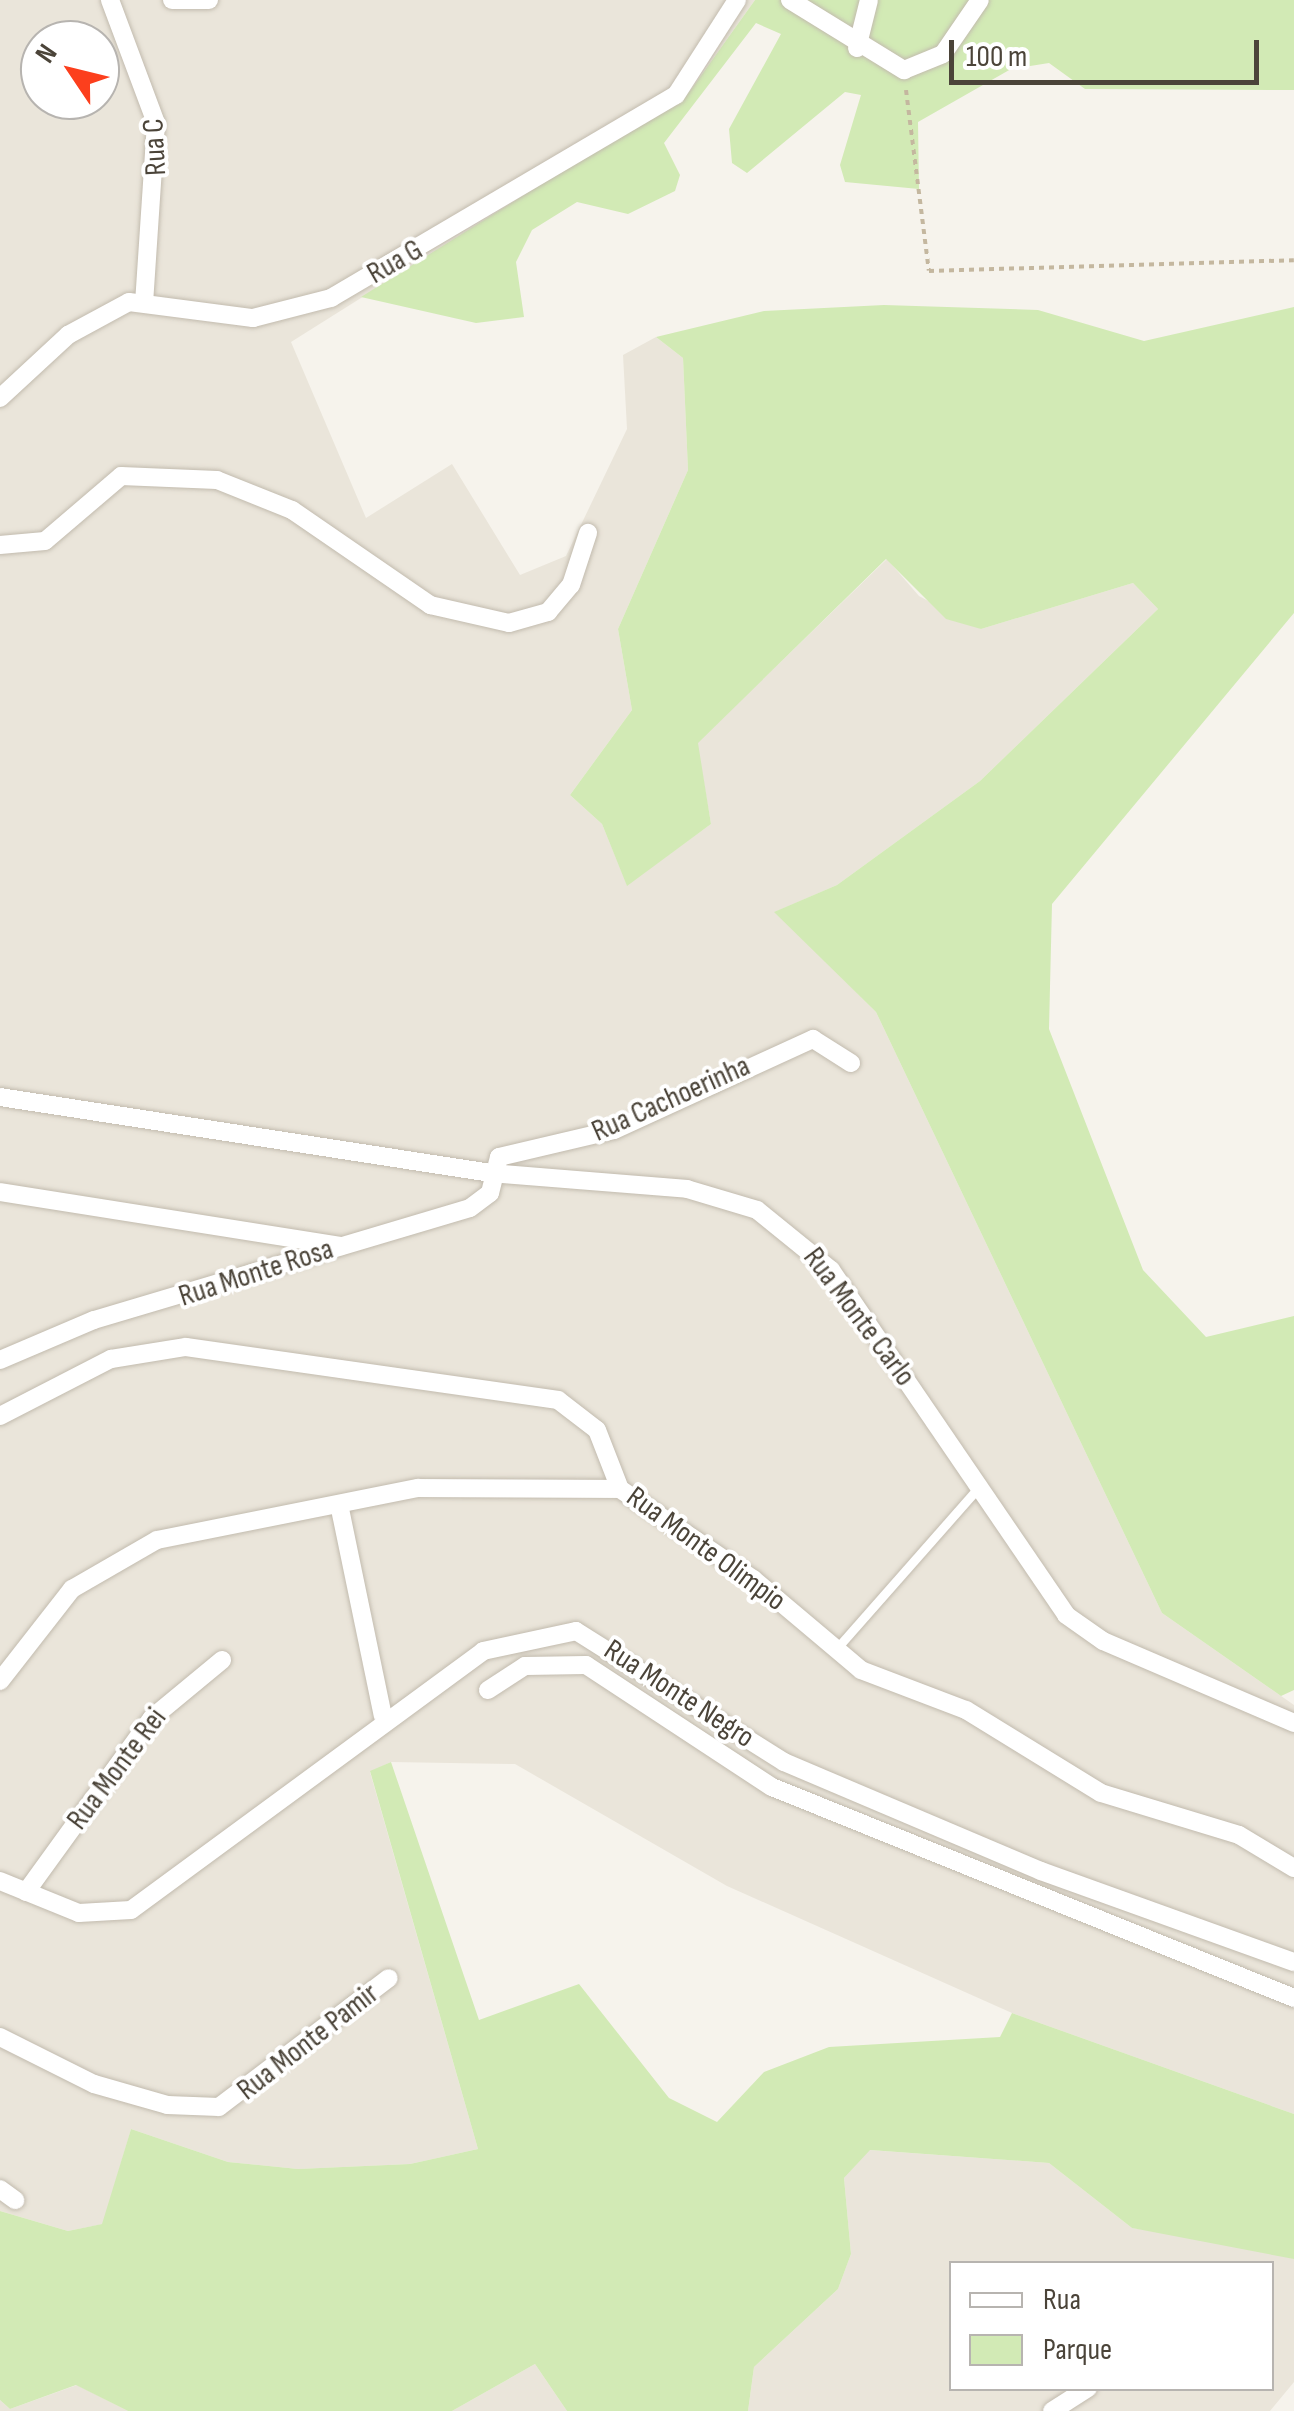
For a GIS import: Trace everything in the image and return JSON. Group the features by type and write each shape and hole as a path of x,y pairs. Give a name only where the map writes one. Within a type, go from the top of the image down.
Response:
{"street":[{"name":"Rua C","path":"110,0 156,123 144,302"},
{"path":"172,0 209,0"},
{"name":"Rua G","path":"0,398 68,335 110,309 144,302 253,318 331,298 676,95 737,0"},
{"path":"790,0 857,48 904,70 943,54 980,0"},
{"path":"857,48 870,0"},
{"path":"0,545 45,541 121,476 217,480 292,510 430,606 509,622 548,612 570,585 588,533"},
{"name":"Rua Cachoerinha","path":"490,1172 499,1157 614,1130 814,1039 851,1062"},
{"name":"Rua Monte Carlo","path":"0,1097 490,1172 688,1189 781,1224 831,1270 1084,1631 1294,1723"},
{"name":"Rua Monte Rosa","path":"0,1360 94,1320 470,1208 490,1194 490,1172"},
{"path":"0,1192 341,1246"},
{"name":"Rua Monte Olimpio","path":"0,1416 46,1387 146,1350 241,1352 558,1400 597,1430 620,1489 878,1680 966,1710 1101,1793 1239,1835 1294,1868"},
{"path":"0,1681 72,1589 123,1556 157,1540 340,1509 449,1484 620,1489"},
{"path":"340,1509 383,1716"},
{"name":"Rua Monte Negro","path":"0,1881 78,1913 131,1910 383,1716 484,1651 576,1631 784,1762 1041,1870 1294,1962"},
{"name":"Rua Monte Rei","path":"26,1892 152,1718 222,1660"},
{"path":"488,1690 525,1666 586,1665 772,1787 1294,1998"},
{"name":"Rua Monte Pamir","path":"0,2037 94,2084 167,2105 219,2107 390,1978"},
{"path":"1052,2411 1083,2391"}],"lane":[{"path":"837,1648 980,1486"}],"path":[{"path":"904,70 929,271 1294,260"}],"shaded area":[{"path":"0,0 755,0 690,91 291,342 366,518 452,464 520,575 566,556 627,429 623,355 656,337 683,358 688,470 618,629 632,710 570,795 602,824 627,885 711,824 697,743 887,559 919,596 981,629 1133,583 1158,609 980,781 837,885 775,912 876,1012 1162,1613 1294,1705 1294,2114 1012,2013 727,1886 515,1764 391,1762 370,1772 478,2149 410,2164 298,2169 228,2162 131,2129 103,2224 68,2231 0,2211"},
{"path":"869,2150 1049,2163 1132,2228 1275,2249 1294,2259 1294,2382 1270,2411 748,2411 754,2367 838,2289 851,2254 844,2178"},
{"path":"535,2364 567,2411 452,2411"},
{"path":"77,2385 128,2411 0,2411 0,2400 10,2409"}],"green space":[{"path":"755,0 1294,0 1294,90 1085,89 1049,63 1011,69 918,122 919,189 845,182 840,165 861,95 845,92 747,173 732,163 729,129 781,34 756,23 664,143 680,175 675,191 628,214 577,202 532,230 516,262 524,317 476,323 361,297 690,91"},
{"path":"884,305 1038,310 1144,341 1294,307 1294,613 1052,904 1049,1029 1143,1270 1206,1337 1294,1316 1294,1690 1281,1696 1162,1613 876,1012 774,912 837,885 980,781 1158,609 1133,583 981,629 946,619 886,559 698,743 711,824 627,886 602,824 570,795 632,710 618,629 688,470 683,358 656,337 764,311"},
{"path":"391,1762 479,2020 579,1984 669,2098 717,2122 764,2072 829,2047 1000,2037 1012,2013 1294,2114 1294,2259 1132,2228 1049,2163 870,2150 844,2178 851,2254 838,2289 754,2367 748,2411 567,2411 535,2364 452,2411 128,2411 76,2385 10,2409 0,2400 0,2211 68,2231 102,2224 131,2129 228,2162 298,2169 410,2164 478,2149 370,1771"}]}
